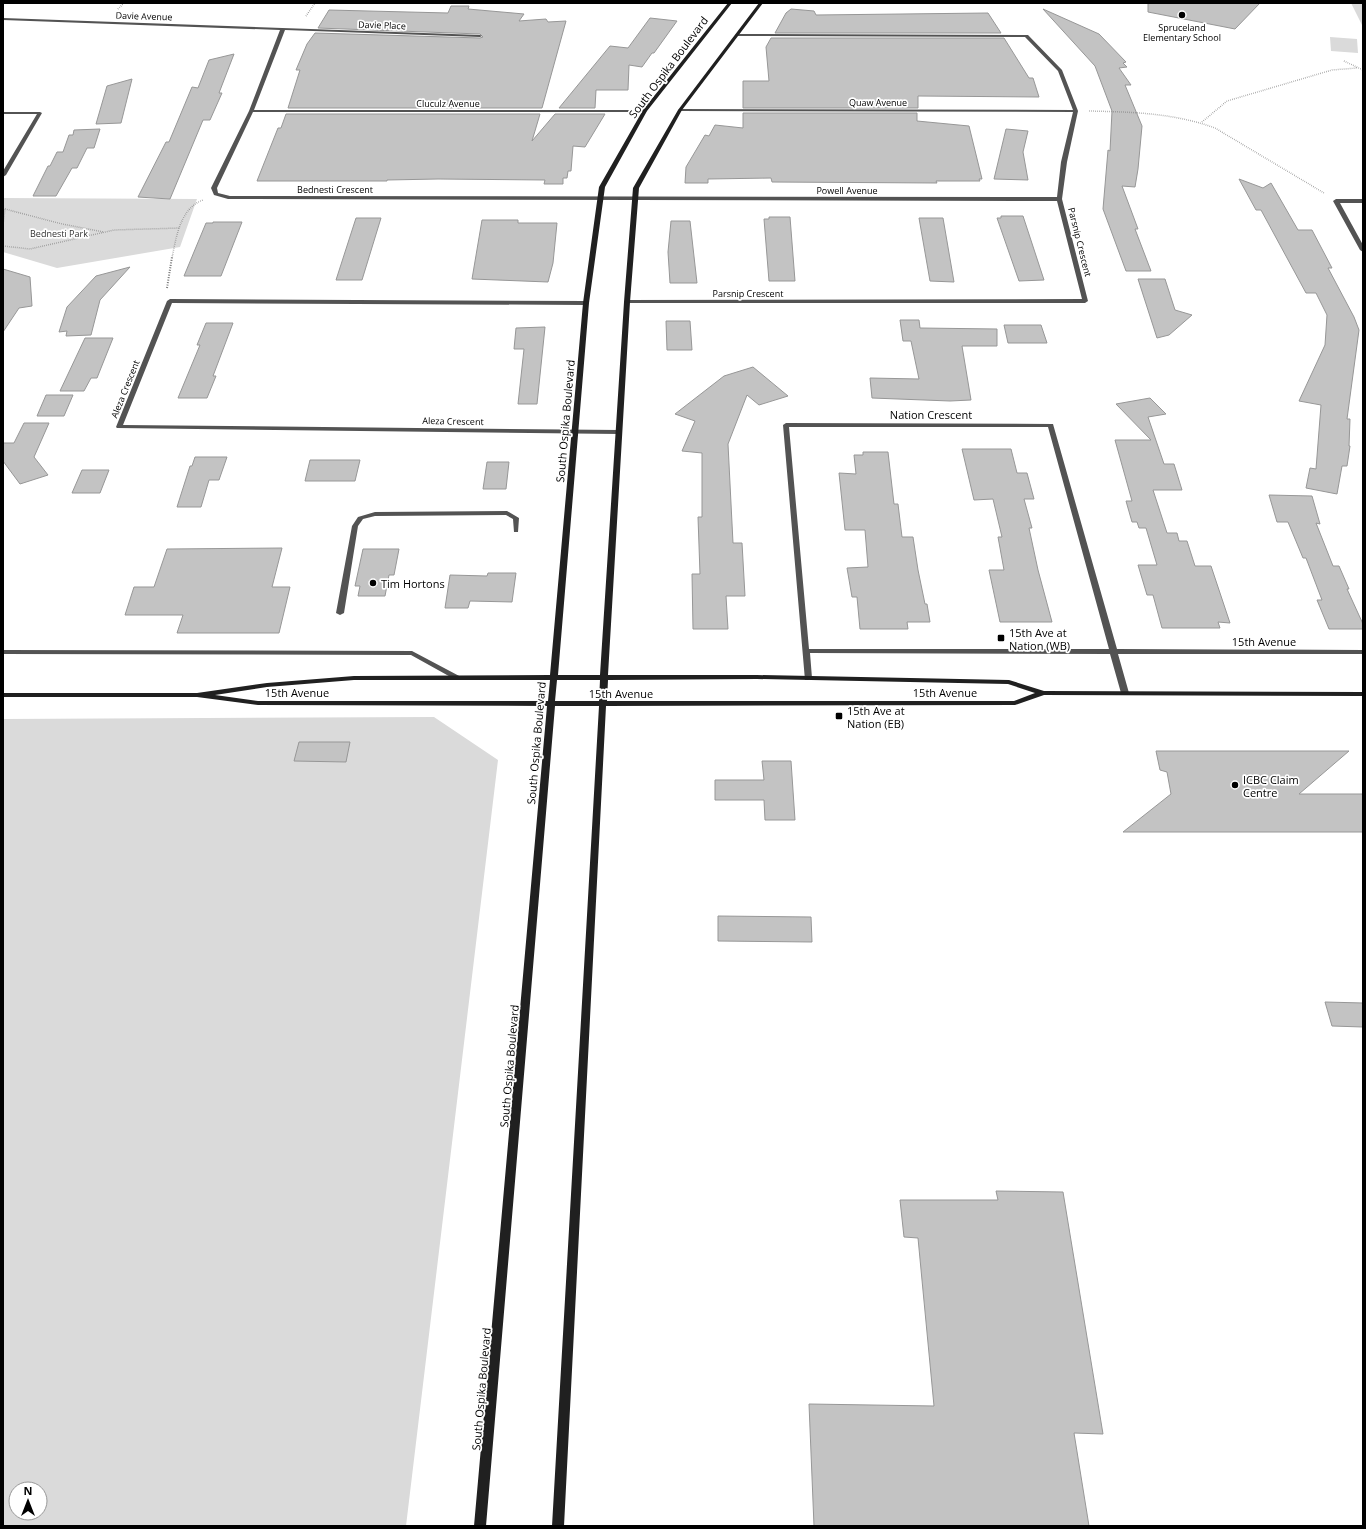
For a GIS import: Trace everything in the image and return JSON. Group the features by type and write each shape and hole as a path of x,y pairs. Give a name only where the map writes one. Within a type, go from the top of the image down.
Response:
{"main road":[{"name":"South Ospika Boulevard","path":"480,1526 586,303 602,187 645,111 730,3"},
{"path":"558,1526 604,678 627,302 636,188 680,110 761,3"},
{"name":"15th Avenue","path":"197,695 267,685 354,678 808,678 1009,682 1043,693 1363,694"},
{"name":"15th Avenue","path":"3,695 197,695 258,703 603,704 1015,703 1043,693"}],"street":[{"name":"Davie Avenue","path":"3,20 284,29"},
{"path":"216,194 214,188 251,111 284,29"},
{"name":"Davie Place","path":"284,29 480,36"},
{"path":"737,35 1026,36 1060,70 1076,111"},
{"name":"Quaw Avenue","path":"680,110 1076,111"},
{"name":"Cluculz Avenue","path":"251,111 645,111"},
{"name":"Parsnip Crescent","path":"627,302 1086,302 1059,199 1064,162 1076,111"},
{"path":"3,113 40,113 3,175"},
{"name":"Bednesti Crescent","path":"216,194 230,198 635,198"},
{"name":"Powell Avenue","path":"635,198 1059,199"},
{"path":"1363,201 1336,201 1363,250"},
{"path":"170,302 586,303"},
{"name":"Aleza Crescent","path":"170,302 119,427 619,432"},
{"name":"Nation Crescent","path":"808,678 786,425 1051,425 1125,693"},
{"path":"340,613 354,526 360,518 375,514 507,513 516,518 516,531"},
{"name":"15th Avenue","path":"806,651 1363,652"},
{"name":"15th Avenue","path":"3,652 412,653 458,678"}],"path":[{"path":"304,20 314,3"},
{"path":"1344,61 1363,70"},
{"path":"1202,122 1227,101 1332,70 1357,68"},
{"path":"1076,111 1156,114 1202,122 1215,128 1336,201"},
{"path":"170,302 166,294 180,228 186,214 190,209 199,201 216,194"},
{"path":"3,225 4,209 62,224 105,232"},
{"path":"3,246 24,249 40,248 114,230 180,228"}],"green space":[{"path":"1351,3 1363,3 1363,27"},
{"path":"1330,37 1357,39 1358,53 1331,51"},
{"name":"Bednesti Park","path":"3,198 197,199 180,247 57,268 3,252"},
{"path":"434,717 498,760 406,1526 3,1526 3,719"}],"building":[{"name":"Spruceland Elementary School","path":"1148,3 1260,3 1235,29 1148,12"},
{"path":"451,6 469,6 468,9 524,14 519,21 546,19 548,22 566,21 542,108 288,108 300,70 296,70 307,44 315,33 483,37 480,34 318,28 329,10 448,13"},
{"path":"791,9 814,11 816,15 988,13 1001,33 775,33 786,13"},
{"path":"1043,9 1099,34 1126,62 1123,63 1127,67 1119,68 1131,85 1125,85 1142,126 1135,187 1122,186 1138,229 1135,229 1151,271 1126,271 1103,209 1108,150 1110,151 1112,111 1095,66"},
{"path":"650,18 677,21 642,67 629,65 628,90 596,90 595,108 559,108 610,46 628,48"},
{"path":"771,38 1004,38 1029,78 1033,78 1039,97 918,96 918,108 743,108 743,81 769,81 766,47"},
{"path":"234,54 219,93 222,93 210,120 203,120 170,199 138,197 166,142 169,142 192,87 198,88 209,60"},
{"path":"132,79 121,123 96,124 107,86"},
{"path":"743,113 917,113 917,121 969,126 982,179 979,179 980,181 936,181 937,183 772,182 771,178 708,179 708,183 685,183 686,167 705,135 709,136 715,125 743,128"},
{"path":"286,114 540,114 532,141 555,114 605,114 585,147 573,146 571,171 568,171 567,178 563,178 563,184 544,184 545,180 438,179 387,181 257,181 278,128 281,128"},
{"path":"100,129 94,148 87,148 77,168 72,168 56,196 33,196 48,166 50,166 57,152 63,152 69,135 73,135 74,130"},
{"path":"1006,129 1028,131 1023,152 1028,180 994,179"},
{"path":"1239,179 1263,188 1271,183 1298,230 1312,230 1332,268 1328,268 1354,317 1359,330 1347,419 1350,419 1350,446 1347,466 1342,466 1337,494 1306,488 1310,468 1316,469 1321,405 1299,401 1325,345 1327,315 1316,293 1306,293 1261,210 1256,210"},
{"path":"1001,216 1023,216 1044,280 1019,281 997,218 1001,218"},
{"path":"769,217 790,217 795,281 769,281 764,219 769,219"},
{"path":"356,218 381,218 362,280 336,280"},
{"path":"919,218 943,218 954,282 930,281"},
{"path":"482,220 518,220 518,223 557,223 553,263 548,282 472,279"},
{"path":"671,221 690,221 697,283 670,283 668,252"},
{"path":"242,222 221,276 184,276 206,223"},
{"path":"130,267 100,300 91,335 66,336 67,331 59,332 67,307 96,276"},
{"path":"3,269 30,277 32,306 19,308 3,332"},
{"path":"1138,279 1165,279 1175,310 1192,315 1169,335 1157,338"},
{"path":"900,320 919,320 920,328 997,329 997,346 962,346 971,400 950,401 872,398 870,378 919,379 911,341 903,341"},
{"path":"666,321 690,321 692,350 667,350"},
{"path":"206,323 233,323 213,376 216,376 207,398 178,398 200,345 197,345"},
{"path":"1004,325 1041,325 1047,343 1008,343"},
{"path":"545,327 537,404 518,404 524,349 514,349 516,328"},
{"path":"85,338 113,338 97,378 91,378 84,391 60,391"},
{"path":"753,367 788,396 759,405 747,395 728,444 733,543 742,543 745,596 726,596 728,629 693,629 692,574 700,574 698,517 702,517 702,453 682,451 695,421 675,414 724,376"},
{"path":"46,395 73,395 64,416 37,416"},
{"path":"1150,398 1166,414 1148,417 1164,464 1174,464 1182,490 1153,490 1167,533 1177,533 1179,541 1187,541 1195,566 1211,566 1230,623 1218,622 1220,628 1162,628 1153,595 1147,595 1138,565 1157,565 1146,528 1139,528 1137,522 1132,522 1126,501 1132,501 1115,440 1151,440 1116,404"},
{"path":"24,423 49,423 34,457 48,475 20,484 3,461 3,443 14,443"},
{"path":"962,449 1011,449 1017,473 1027,473 1034,499 1024,499 1032,528 1029,528 1038,570 1052,622 1000,622 989,570 1004,570 998,537 1002,537 993,499 974,500"},
{"path":"863,452 888,452 894,504 898,504 902,537 913,537 918,570 930,622 907,622 908,629 860,629 857,597 852,597 847,568 868,567 865,530 845,530 839,473 856,474 854,455 863,455"},
{"path":"195,457 227,457 219,480 209,480 201,507 177,507 190,466 192,466"},
{"path":"310,460 360,460 355,481 305,481"},
{"path":"487,462 509,462 506,489 483,489"},
{"path":"82,470 109,470 100,493 72,493"},
{"path":"1269,495 1312,496 1320,524 1316,523 1333,566 1339,566 1349,589 1347,589 1363,624 1363,629 1329,629 1317,600 1322,600 1306,558 1303,558 1288,522 1277,522"},
{"path":"282,548 272,587 290,587 279,633 177,633 183,615 125,615 134,587 154,587 167,549"},
{"path":"363,549 399,549 394,575 389,575 385,596 358,596 360,586 355,586"},
{"path":"488,573 516,573 512,602 470,601 468,608 445,608 450,575 487,576"},
{"path":"299,742 350,742 346,762 294,761"},
{"name":"ICBC Claim Centre","path":"1156,751 1349,751 1299,794 1363,794 1363,832 1123,832 1171,794 1167,772 1160,770"},
{"path":"762,761 791,761 795,820 765,820 764,800 715,800 715,780 764,780"},
{"path":"718,916 811,917 812,942 718,941"},
{"path":"1325,1002 1363,1003 1363,1027 1332,1026"},
{"path":"996,1191 1063,1192 1103,1434 1074,1433 1089,1526 814,1526 809,1404 934,1406 918,1238 904,1237 900,1200 998,1200"}],"place":[{"name":"Spruceland Elementary School","path":"1182,15"},
{"name":"Tim Hortons","path":"373,583"},
{"name":"15th Ave at Nation (WB)","path":"1001,638"},
{"name":"15th Ave at Nation (EB)","path":"839,716"},
{"name":"ICBC Claim Centre","path":"1235,785"}]}
